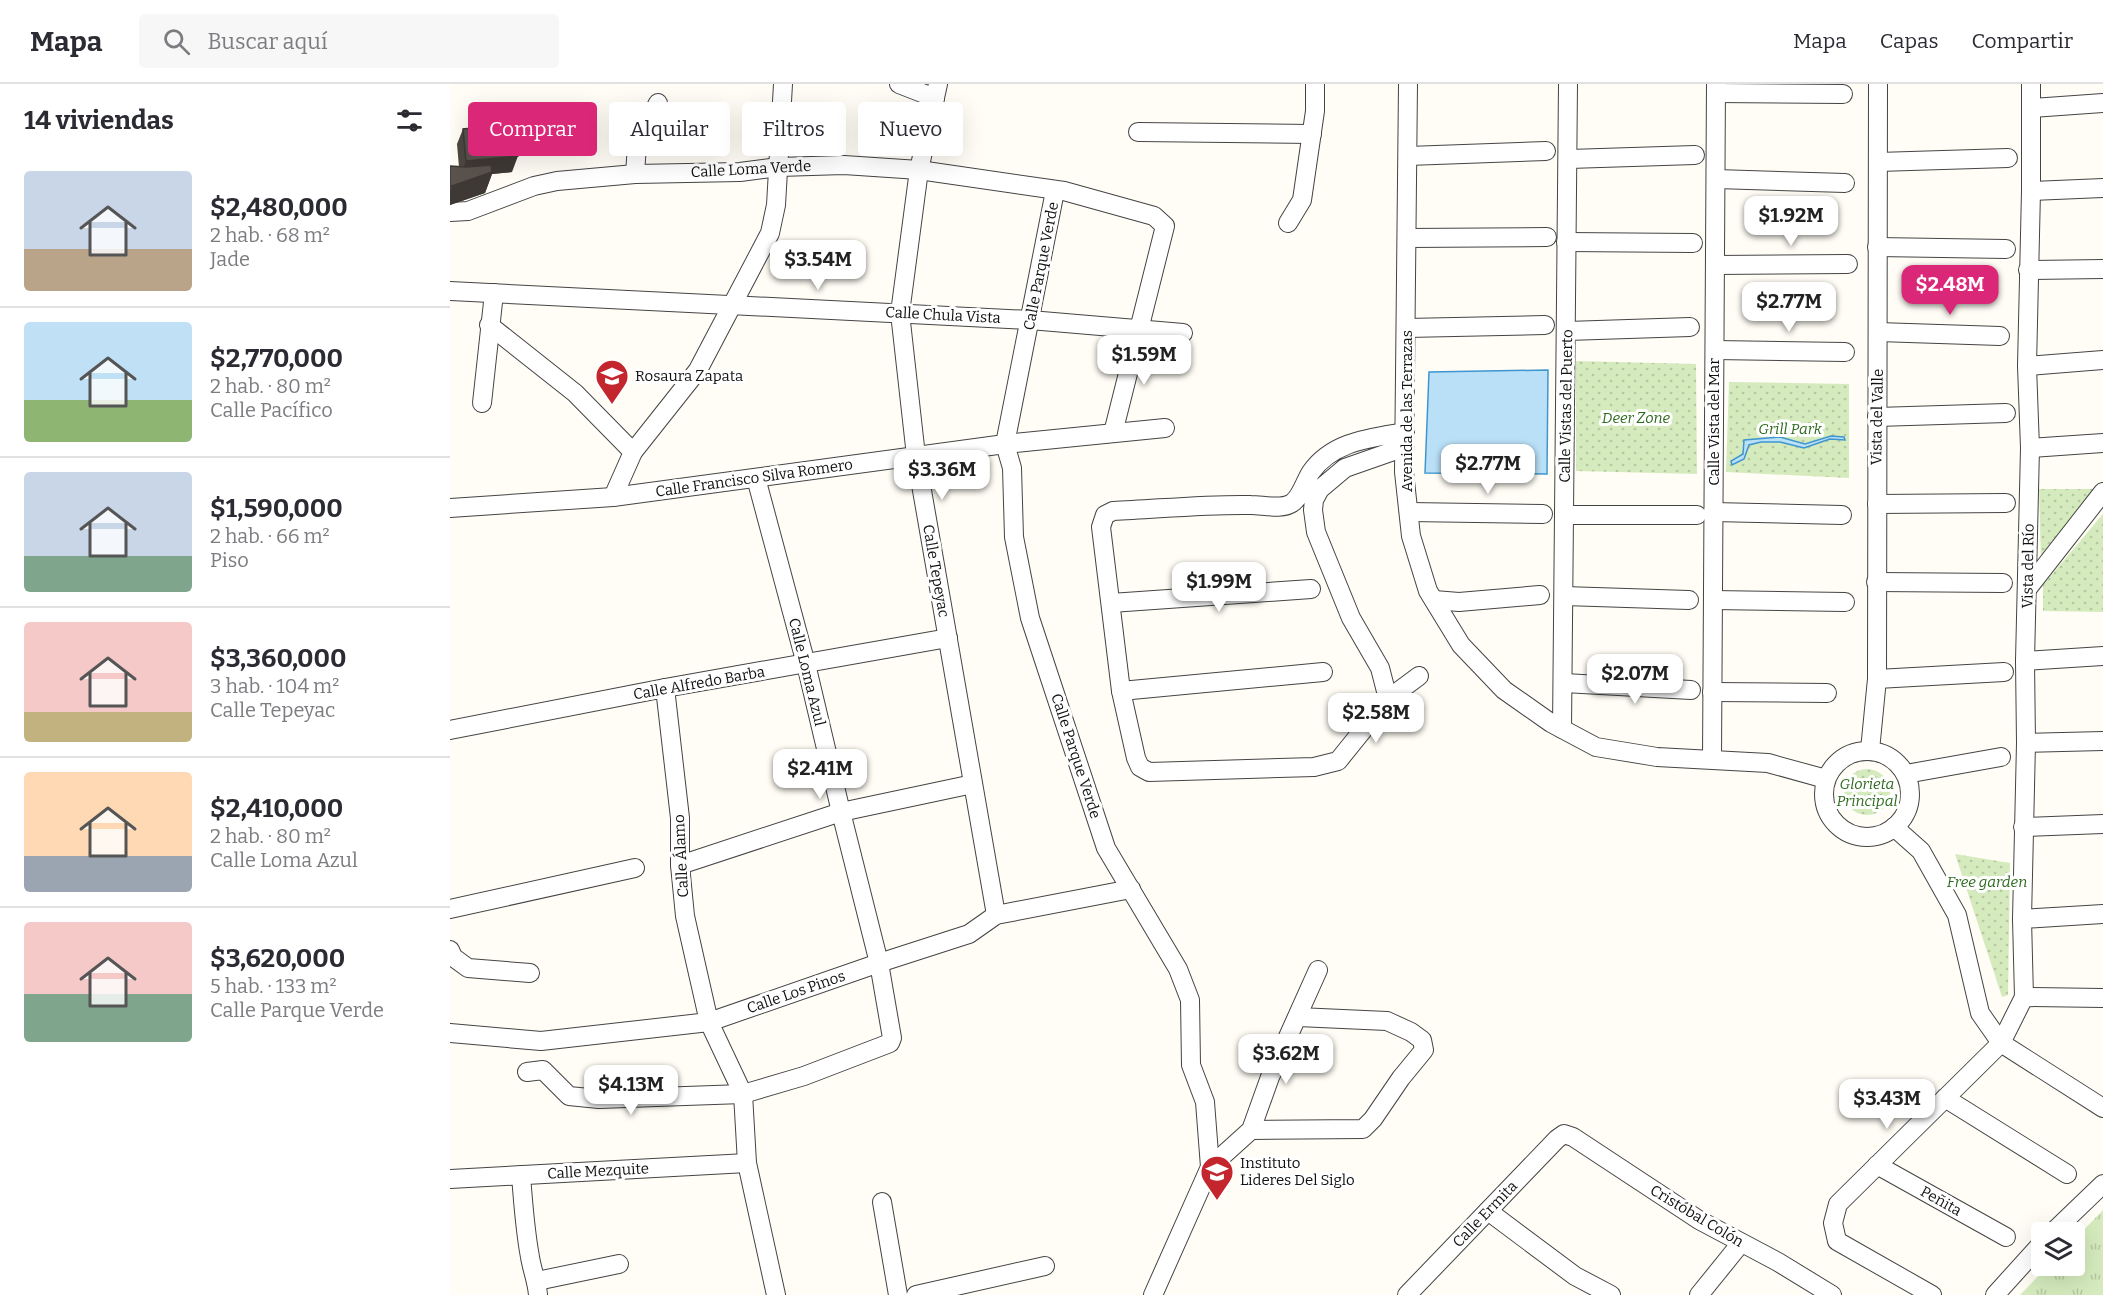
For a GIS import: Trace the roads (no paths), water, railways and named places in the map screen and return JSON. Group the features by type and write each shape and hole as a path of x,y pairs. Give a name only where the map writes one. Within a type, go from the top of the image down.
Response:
{"street":[{"path":"613,497 633,452 698,370 772,227 779,167 783,84"},
{"path":"899,84 937,91"},
{"path":"1288,223 1302,200 1312,134 1315,84"},
{"name":"Avenida de las Terrazas","path":"1408,84 1404,472 1411,536 1428,591 1461,645 1504,690 1562,729 1596,747 1657,757 1768,763 1826,779"},
{"name":"Calle Vistas del Puerto","path":"1562,729 1568,84"},
{"name":"Vista del Valle","path":"1870,750 1877,679 1878,84"},
{"name":"Vista del Río","path":"1932,1295 1838,1241 1833,1223 1838,1204 2001,1043 2024,997 2023,827 2030,448 2026,366 2031,191 2031,84"},
{"path":"1716,88 1843,94"},
{"name":"Calle Vista del Mar","path":"1712,759 1713,600 1705,514 1714,350 1716,88"},
{"name":"Calle Tepeyac","path":"937,91 919,170 900,313 916,456 996,915"},
{"path":"2032,108 2103,103"},
{"path":"1138,132 1312,134"},
{"path":"1408,156 1546,151"},
{"path":"636,174 637,156"},
{"path":"1569,159 1695,156"},
{"path":"1878,162 2008,158"},
{"name":"Calle Loma Verde","path":"450,212 459,213 477,208 545,182 636,174 740,172 779,167 844,165 919,170 1064,191 1154,216 1165,226 1140,329"},
{"path":"1716,179 1845,183"},
{"path":"2031,191 2103,188"},
{"name":"Calle Parque Verde","path":"1055,191 1005,444 1012,468 1014,537 1030,618 1106,848 1178,969 1190,1000 1191,1065 1205,1102 1210,1167 1153,1295"},
{"path":"1407,238 1547,237"},
{"path":"1566,242 1693,243"},
{"path":"1877,247 2006,249"},
{"path":"1715,265 1848,264"},
{"path":"2028,270 2103,269"},
{"name":"Calle Chula Vista","path":"450,291 1030,320 1183,333"},
{"path":"482,403 494,293"},
{"path":"489,325 575,393 633,452"},
{"path":"1407,328 1545,325"},
{"path":"1567,331 1690,327"},
{"path":"1113,433 1140,329"},
{"path":"1878,332 2000,336"},
{"path":"1714,350 1845,352"},
{"path":"2026,366 2103,360"},
{"path":"1877,417 2006,413"},
{"name":"Calle Francisco Silva Romero","path":"450,508 613,497 1005,444 1165,428"},
{"path":"1405,439 1357,441 1333,450 1321,459 1310,473 1292,504 1113,511 1105,515 1101,526 1121,692 1136,758 1140,767 1149,772 1314,767 1338,761 1388,699 1419,676"},
{"path":"1388,699 1380,668 1351,618 1316,532 1312,510 1320,489 1345,468 1405,439"},
{"path":"2030,448 2103,443"},
{"name":"Calle Loma Azul","path":"743,1094 804,1076 887,1046 892,1038 879,963 806,664 756,478"},
{"path":"2028,588 2103,492"},
{"path":"1877,504 2006,503"},
{"path":"1409,512 1544,513"},
{"path":"1565,515 1842,515"},
{"path":"1876,582 2003,583"},
{"path":"1111,603 1311,589"},
{"path":"1434,600 1460,602 1540,595"},
{"path":"1564,596 1689,600"},
{"path":"1713,600 1845,602"},
{"name":"Calle Alfredo Barba","path":"450,730 664,688 948,638"},
{"path":"2025,661 2103,656"},
{"path":"1121,692 1323,672"},
{"path":"1877,679 2004,672"},
{"path":"1564,683 1691,690"},
{"name":"Calle Álamo","path":"664,688 680,818 680,864 685,916 710,1022 743,1094"},
{"path":"1712,693 1827,693"},
{"path":"2026,743 2103,741"},
{"path":"1870,750 1885,754 1897,762 1906,774 1910,788 1910,803 1904,816 1894,827 1882,834 1868,837 1854,835 1842,829 1832,819 1823,793 1826,779 1843,757 1856,751 1870,750"},
{"path":"1906,774 2001,757"},
{"path":"680,864 841,812 973,784"},
{"path":"2023,827 2103,824"},
{"path":"1894,827 1921,851 1957,915 1980,1013 2001,1043 2103,1108"},
{"path":"450,909 635,868"},
{"name":"Calle Los Pinos","path":"450,1033 541,1041 710,1022 969,934 996,915 1131,889"},
{"path":"2022,919 2103,914"},
{"path":"450,950 453,957 468,968 530,973"},
{"path":"1210,1167 1251,1130 1270,1077 1318,970"},
{"path":"2024,997 2103,999"},
{"path":"1251,1130 1363,1129 1373,1119 1401,1078 1424,1050 1422,1040 1387,1021 1298,1017"},
{"path":"526,1072 543,1070 569,1096 599,1099 743,1094 747,1163 776,1295"},
{"path":"1945,1098 2067,1174"},
{"name":"Calle Ermita","path":"1410,1294 1564,1134"},
{"name":"Cristóbal Colón","path":"1564,1134 1573,1137 1699,1220 1778,1262 1832,1295"},
{"name":"Calle Mezquite","path":"450,1179 747,1163"},
{"name":"Peñita","path":"1877,1165 2006,1237"},
{"path":"521,1175 531,1260 537,1288 619,1264"},
{"path":"2063,1222 2103,1184"},
{"path":"882,1202 898,1295"},
{"path":"1488,1211 1575,1276 1611,1295"},
{"path":"1699,1295 1741,1243"},
{"path":"1995,1295 2031,1255"},
{"path":"916,1295 1045,1266"}],"water":[{"path":"1548,370 1547,474 1425,473 1429,372"},
{"path":"1831,436 1844,437 1845,440 1830,439 1804,448 1780,442 1761,442 1749,445 1744,459 1732,465 1731,461 1743,454 1744,440 1780,437 1805,444"}],"place":[{"name":"Rosaura Zapata","path":"612,405"},
{"name":"Instituto Lideres Del Siglo","path":"1217,1201"}],"park label":[{"name":"Deer Zone","path":"1636,418"},
{"name":"Grill Park","path":"1790,429"},
{"name":"Glorieta Principal","path":"1867,792"},
{"name":"Free garden","path":"1987,882"}]}
